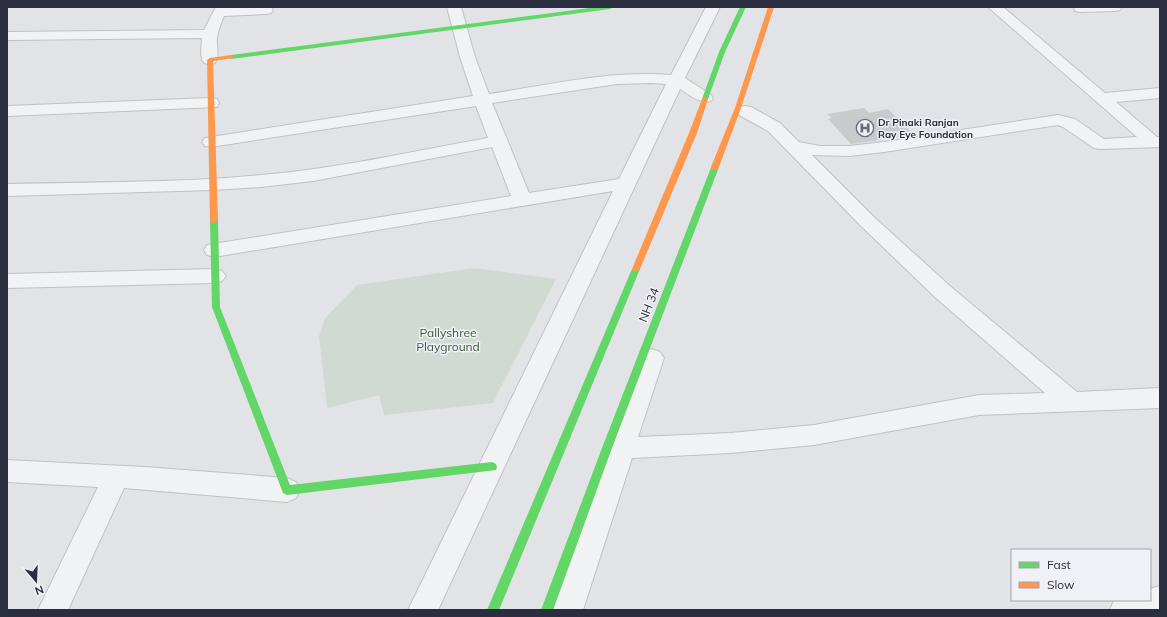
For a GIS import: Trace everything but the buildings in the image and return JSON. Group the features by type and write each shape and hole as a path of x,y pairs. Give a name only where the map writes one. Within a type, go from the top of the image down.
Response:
{"main road":[{"path":"492,467 287,490 216,307 210,60 610,7"},
{"path":"493,610 693,133 722,52 743,7"},
{"name":"NH 34","path":"546,610 738,108 771,7"}],"street":[{"path":"454,7 459,28 482,100 522,200"},
{"path":"423,610 626,183 713,7"},
{"path":"568,610 651,361 695,240 745,111 763,47 778,7"},
{"path":"995,7 1102,98 1157,142"},
{"path":"1080,8 1116,7"},
{"path":"210,60 208,34 221,10 266,10"},
{"path":"7,36 208,34"},
{"path":"211,142 617,79 650,78 677,80 705,98"},
{"path":"1102,98 1160,93"},
{"path":"7,111 211,103"},
{"path":"745,111 774,128 868,222 943,292 1070,400"},
{"path":"793,146 820,151 849,151 1058,120 1069,123 1100,144 1157,142"},
{"path":"7,190 213,184 313,175 498,141"},
{"path":"214,250 626,183"},
{"path":"7,281 215,276"},
{"path":"622,448 731,443 814,434 979,405 1070,400 1160,398"},
{"path":"9,475 116,477 287,490"},
{"path":"53,610 116,477"},
{"path":"1125,610 1160,600"}],"green space":[{"name":"Pallyshree Playground","path":"474,268 556,279 493,403 384,415 379,395 327,408 319,336 325,318 357,285"}],"traffic: fast":[{"path":"231,57 610,7"},
{"path":"705,99 722,52 743,7"},
{"path":"547,610 607,448 715,167"},
{"path":"214,221 216,307 287,490 492,467"},
{"path":"493,610 636,269"}],"traffic: slow":[{"path":"715,167 738,108 771,7"},
{"path":"214,221 210,60 231,57"},
{"path":"636,269 693,133 705,99"}],"place":[{"name":"Dr Pinaki Ranjan Ray Eye Foundation","path":"865,128"}]}
